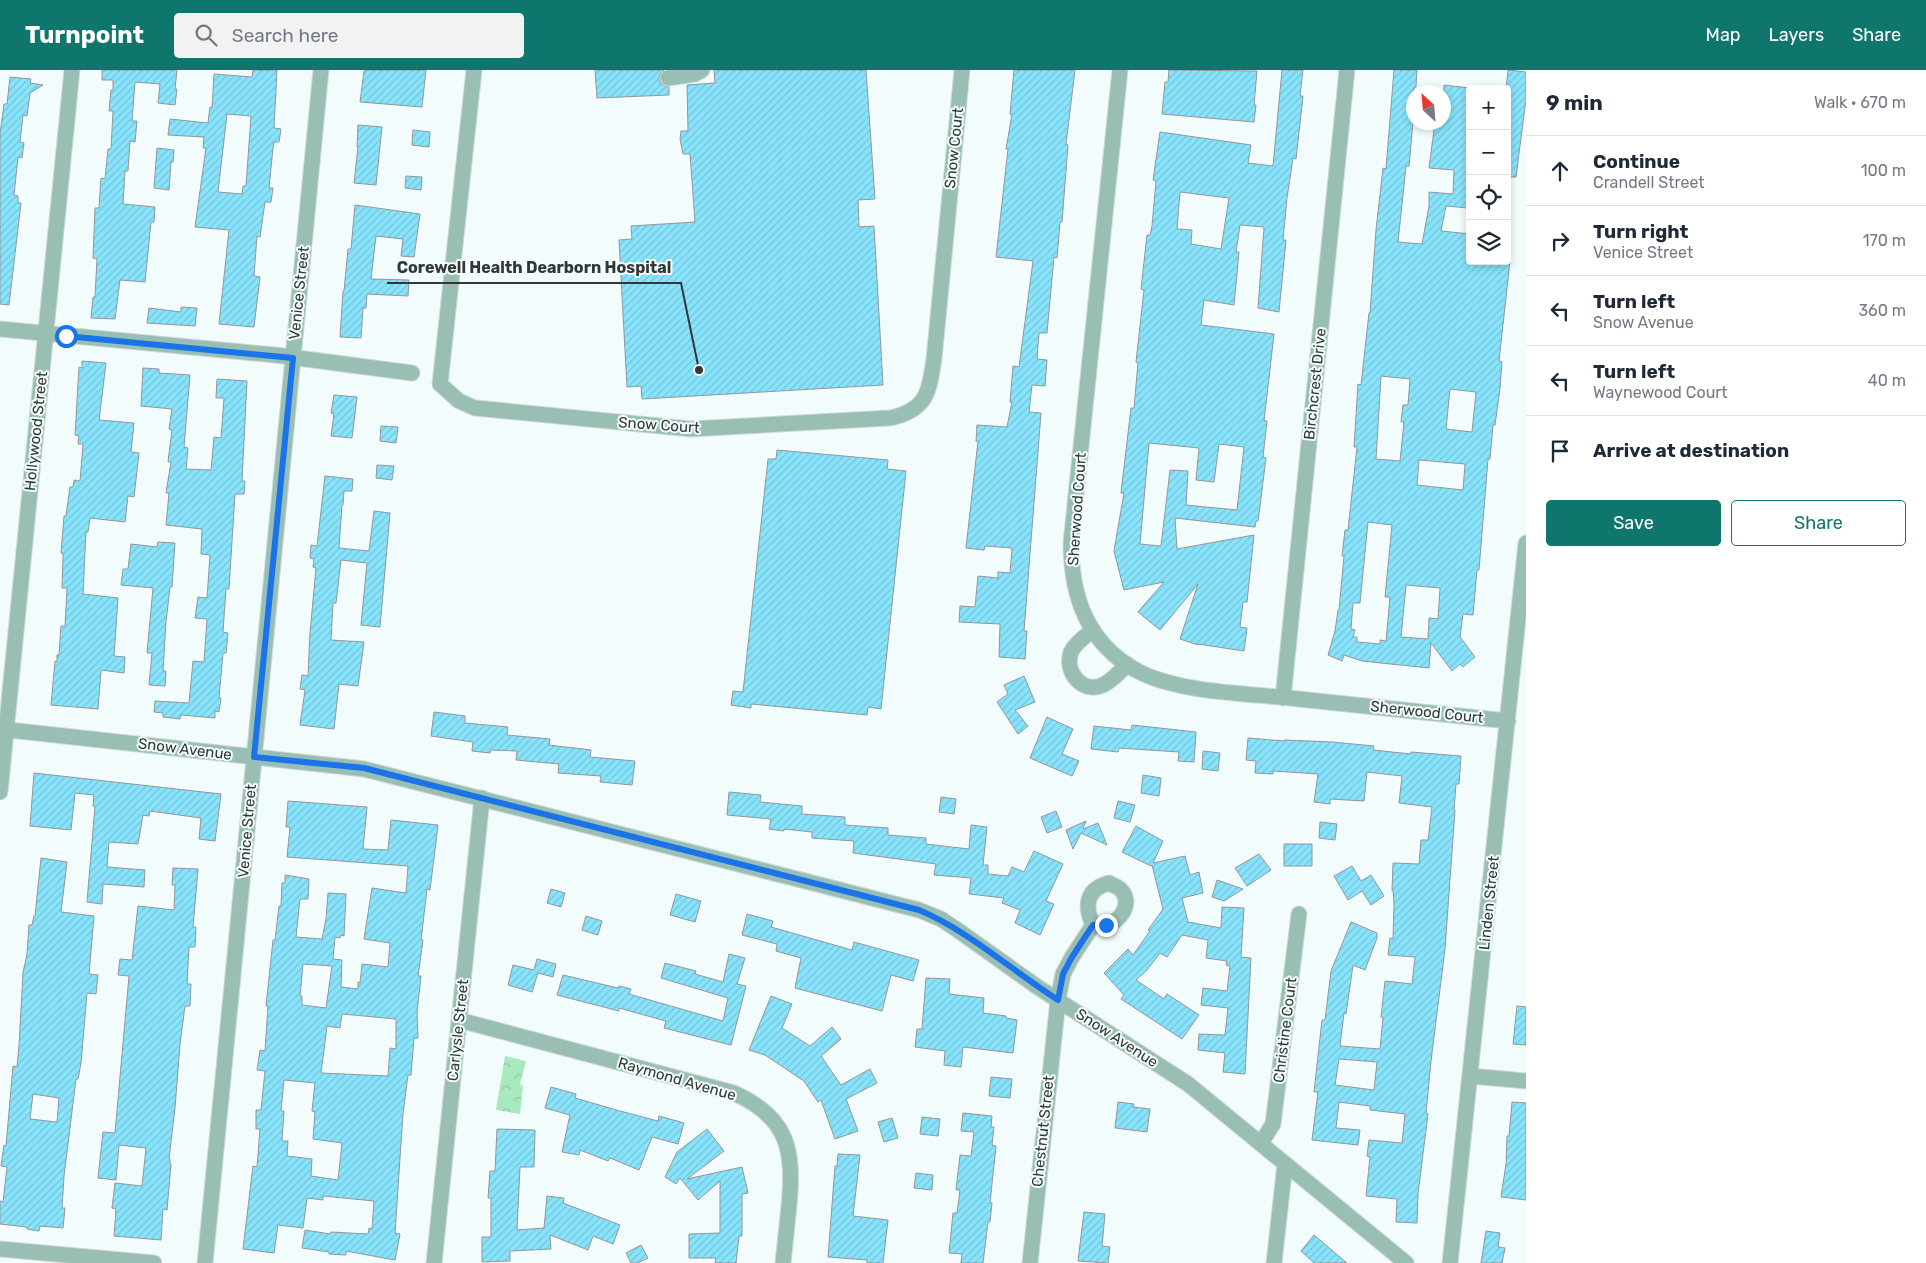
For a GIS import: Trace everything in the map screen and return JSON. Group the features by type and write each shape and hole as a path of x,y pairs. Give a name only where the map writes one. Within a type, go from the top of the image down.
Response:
{"street":[{"name":"Hollywood Street","path":"0,792 3,729 72,70"},
{"name":"Venice Street","path":"205,1263 321,70"},
{"name":"Snow Court","path":"474,70 440,384 459,401 475,408 691,429 890,418 914,409 924,400 929,388 934,359 962,70"},
{"path":"668,78 695,74 702,70"},
{"name":"Sherwood Court","path":"1120,70 1072,543 1071,567 1074,586 1082,609 1094,630 1109,649 1127,664 1151,678 1171,684 1283,698 1508,721"},
{"name":"Birchcrest Drive","path":"1283,698 1348,70"},
{"path":"0,329 293,358 412,373"},
{"name":"Linden Street","path":"1450,1263 1526,543"},
{"path":"1094,630 1076,644 1071,652 1071,671 1075,679 1083,685 1091,687 1102,685 1112,679 1127,664"},
{"name":"Snow Avenue","path":"3,729 364,768 919,910 941,919 1058,1000 1188,1084 1406,1263"},
{"name":"Carlysle Street","path":"434,1263 482,798"},
{"name":"Christine Court","path":"1261,1143 1274,1124 1299,914"},
{"name":"Chestnut Street","path":"1030,1263 1058,1000 1063,974 1093,925"},
{"name":"Raymond Avenue","path":"459,1020 734,1093 749,1100 763,1110 775,1121 781,1131 786,1142 792,1167 783,1263"},
{"path":"1471,1076 1526,1081"},
{"path":"1274,1263 1286,1164"},
{"path":"0,1249 154,1263"}],"green space":[{"path":"505,1056 526,1061 520,1084 523,1086 520,1114 496,1110"}],"building":[{"path":"102,70 177,70 175,105 158,103 160,84 135,82 132,121 137,121 135,142 130,141 128,171 125,171 123,204 155,207 154,222 151,222 145,282 120,280 115,319 91,318 93,297 95,297 97,259 93,258 95,208 99,208 101,178 105,179 108,149 111,149 113,111 109,111 113,80 102,80"},
{"path":"253,70 277,70 274,128 281,129 279,142 274,142 273,148 269,188 273,188 271,202 265,202 260,237 257,236 254,276 260,277 254,327 219,324 229,230 195,227 206,148 203,148 204,137 168,135 170,119 208,123 210,107 212,108 214,74 252,77","holes":["227,114 251,116 246,186 243,186 242,194 218,192"]},
{"path":"426,70 422,107 360,102 364,71"},
{"path":"595,70 664,70 660,74 659,80 661,84 669,87 669,95 597,98"},
{"path":"714,70 866,70 875,199 858,200 859,227 874,226 883,385 642,399 641,386 627,387 619,240 632,239 631,226 695,222 690,154 683,154 680,139 681,131 688,131 687,85 715,83"},
{"path":"1014,70 1075,70 1066,144 1068,145 1062,222 1060,222 1057,258 1054,257 1047,333 1039,333 1037,359 1047,360 1045,386 1032,385 1029,412 1041,413 1024,631 1027,631 1025,659 999,657 1000,624 959,622 960,606 975,607 978,576 998,578 998,572 1010,573 1012,548 985,546 984,550 966,548 978,441 976,441 977,425 1007,427 1012,402 1010,402 1013,366 1019,367 1033,261 996,257 1008,149 1006,149 1012,114 1010,114"},
{"path":"1169,70 1257,71 1254,122 1162,114 1165,82 1168,82"},
{"path":"1282,70 1303,70 1300,96 1303,96 1296,159 1293,158 1287,198 1283,240 1286,240 1279,312 1258,308 1264,227 1240,225 1236,252 1239,252 1234,305 1204,300 1201,325 1274,334 1264,421 1267,421 1263,457 1266,458 1258,521 1256,521 1255,527 1175,518 1177,549 1254,535 1247,602 1243,602 1240,627 1247,628 1244,651 1198,645 1180,639 1198,584 1160,630 1138,612 1164,582 1124,590 1114,551 1124,493 1121,493 1131,408 1134,408 1138,363 1136,362 1144,290 1141,289 1147,235 1150,235 1152,226 1156,181 1153,180 1160,132 1251,145 1248,163 1273,166","holes":["1180,192 1229,198 1221,249 1191,244 1192,230 1177,229","1149,443 1199,448 1196,480 1214,482 1219,444 1244,447 1237,510 1186,505 1188,471 1170,470 1161,546 1140,544"]},
{"path":"1394,70 1417,70 1416,85 1406,85 1406,130 1412,130 1409,166 1406,166 1398,242 1422,244 1429,206 1429,192 1453,194 1454,170 1429,168 1434,130 1451,130 1451,86 1466,88 1466,208 1446,206 1441,231 1466,234 1466,265 1510,265 1499,361 1502,362 1500,388 1495,425 1493,425 1490,459 1488,459 1479,570 1477,570 1473,615 1463,614 1460,637 1475,657 1463,667 1460,664 1452,671 1431,643 1429,668 1362,661 1344,655 1342,661 1328,655 1339,610 1344,556 1342,556 1345,530 1348,530 1357,447 1354,447 1358,384 1361,385 1370,313 1383,168 1386,169","holes":["1381,376 1410,379 1408,405 1403,405 1401,422 1404,422 1400,461 1376,459","1450,389 1476,392 1472,432 1446,429","1419,460 1465,464 1463,490 1417,485","1368,522 1392,525 1385,597 1390,597 1386,641 1380,640 1380,644 1357,642 1357,637 1353,637 1355,630 1351,629 1353,603 1360,603","1406,585 1440,588 1438,619 1429,618 1428,639 1401,637"]},
{"path":"1508,70 1526,72 1526,99 1516,177 1511,177 1511,85 1506,85"},
{"path":"10,77 31,79 30,83 43,85 30,93 27,116 23,115 20,142 24,143 22,158 18,157 14,195 18,196 18,203 21,203 9,305 0,304 0,134 4,104 7,104"},
{"path":"358,125 382,127 376,185 354,183 358,147"},
{"path":"413,130 430,132 429,147 412,145"},
{"path":"157,148 174,150 169,190 154,188"},
{"path":"406,176 422,177 421,190 405,188"},
{"path":"355,205 420,214 414,257 401,256 403,239 376,236 371,279 409,280 408,296 367,294 366,308 363,308 361,338 340,337 343,291 348,249 351,249"},
{"path":"181,307 197,308 195,326 147,323 149,308 181,312"},
{"path":"82,361 106,363 99,420 134,423 131,452 139,453 134,497 128,496 125,522 90,518 88,532 86,532 83,594 118,598 114,656 125,657 124,673 101,670 98,709 51,705 55,661 57,662 57,655 59,655 61,626 65,626 67,588 62,588 63,553 61,553 64,516 66,516 70,487 73,487 74,480 80,481 83,444 78,444 79,436 75,435 79,367 82,368"},
{"path":"143,368 159,369 159,373 190,375 184,447 188,448 186,469 211,470 214,437 221,438 224,398 216,398 217,379 247,381 242,481 245,481 244,494 235,494 229,589 226,589 223,632 228,633 226,653 223,653 219,712 215,711 215,718 181,715 180,719 163,717 163,713 154,712 155,701 189,703 193,661 204,662 207,619 195,618 198,597 207,598 210,555 201,554 202,529 166,525 169,493 166,493 171,462 168,462 172,430 169,429 172,409 141,406"},
{"path":"334,395 357,397 352,438 331,436 334,414 331,413"},
{"path":"381,426 398,427 396,443 380,441"},
{"path":"777,450 888,460 887,469 906,471 881,709 868,707 867,715 751,704 751,708 731,705 733,691 743,692 768,459 776,459"},
{"path":"377,465 394,466 392,480 376,478"},
{"path":"325,476 353,479 352,491 344,491 339,548 369,551 374,511 390,513 380,627 361,625 367,563 341,560 336,603 333,603 331,640 364,642 358,686 339,684 334,729 300,725 305,690 300,689 302,675 308,676 316,568 313,567 314,559 310,558 311,545 317,546"},
{"path":"158,542 175,543 172,587 170,587 166,622 163,671 166,671 165,686 149,685 152,653 147,653 153,588 121,585 123,569 128,569 131,544 157,547"},
{"path":"1024,676 1035,702 1015,710 1028,726 1018,734 997,702 1008,694 1004,685"},
{"path":"434,712 465,716 465,723 508,727 507,735 550,739 549,745 591,750 590,757 635,761 632,785 600,782 601,776 558,773 559,764 516,760 517,751 491,750 490,753 472,751 473,742 431,736"},
{"path":"1047,717 1073,729 1062,754 1079,761 1072,776 1030,758"},
{"path":"1132,725 1196,732 1194,762 1178,761 1179,752 1119,748 1118,752 1091,749 1094,726 1131,730"},
{"path":"1248,738 1332,742 1374,746 1373,750 1461,756 1459,784 1456,784 1445,949 1431,1061 1426,1113 1428,1114 1418,1193 1417,1223 1396,1222 1397,1199 1366,1196 1370,1157 1367,1156 1369,1140 1402,1143 1405,1114 1370,1110 1370,1106 1339,1102 1336,1128 1360,1130 1358,1145 1312,1140 1318,1092 1314,1092 1322,1020 1325,1020 1331,971 1351,922 1377,933 1377,938 1365,970 1353,965 1340,1046 1380,1049 1385,981 1412,984 1415,957 1388,955 1390,938 1393,939 1393,863 1419,864 1421,840 1428,840 1432,807 1399,803 1402,776 1367,772 1364,801 1330,799 1330,804 1314,802 1318,774 1273,771 1273,774 1255,773 1256,761 1246,760","holes":["1339,1059 1377,1062 1374,1090 1335,1085"]},
{"path":"1203,751 1220,753 1218,771 1202,769"},
{"path":"34,773 221,794 215,841 199,839 201,818 150,811 149,816 143,815 138,844 109,842 107,867 145,870 144,887 103,884 102,904 87,902 95,806 93,806 94,795 75,793 71,830 30,826"},
{"path":"1143,775 1161,778 1159,796 1141,793"},
{"path":"729,792 761,795 760,802 802,806 802,814 845,817 845,825 888,828 888,835 926,838 926,844 969,849 971,825 987,827 983,865 988,865 988,874 1008,876 1012,867 1024,872 1034,851 1063,864 1046,901 1054,904 1040,935 1015,923 1020,910 1002,903 1004,898 969,894 971,878 934,875 936,864 853,853 854,841 812,838 812,832 769,829 771,819 727,815"},
{"path":"941,797 956,799 954,814 939,812"},
{"path":"288,801 367,807 363,849 388,850 391,820 438,825 430,890 427,889 421,940 423,940 418,976 421,976 417,1012 418,1038 414,1038 411,1075 408,1075 403,1113 395,1233 400,1234 395,1260 346,1251 346,1255 329,1254 329,1252 302,1248 305,1230 330,1234 331,1232 368,1234 369,1228 372,1229 374,1201 323,1196 323,1200 307,1198 303,1228 278,1225 274,1253 243,1249 253,1166 257,1167 260,1129 256,1129 256,1110 261,1110 265,1071 257,1070 260,1050 265,1051 268,1006 266,1006 273,940 275,940 279,906 281,906 282,883 285,883 285,875 309,879 308,899 300,899 296,937 322,939 328,893 346,894 344,936 341,935 340,938 335,937 333,959 342,960 341,987 358,989 362,964 388,967 390,943 364,939 372,888 406,893 408,866 287,857 290,827 286,827","holes":["303,964 332,966 326,1008 302,1005 302,996 300,996","342,1014 396,1019 396,1049 390,1048 388,1076 321,1073 327,1026 340,1028","284,1080 315,1083 312,1111 315,1112 313,1139 342,1143 338,1180 311,1176 312,1159 287,1156 288,1141 282,1141 284,1111 281,1111"]},
{"path":"1118,801 1135,805 1130,822 1114,818"},
{"path":"1056,811 1062,827 1047,833 1041,817"},
{"path":"1086,821 1083,829 1098,823 1107,845 1081,833 1073,849 1066,830"},
{"path":"1320,822 1337,824 1335,840 1319,838"},
{"path":"1136,826 1163,841 1153,863 1185,856 1190,875 1199,872 1203,893 1182,898 1188,922 1221,928 1222,907 1244,908 1241,957 1251,958 1245,1074 1223,1072 1225,1053 1198,1050 1199,1034 1225,1035 1228,1008 1201,1005 1203,988 1227,991 1230,966 1226,965 1227,961 1206,958 1208,940 1182,935 1167,957 1160,953 1147,970 1136,980 1164,999 1167,994 1199,1015 1182,1039 1121,999 1124,995 1104,973 1128,949 1133,955 1163,909 1152,865 1122,852"},
{"path":"1284,844 1312,844 1312,866 1284,866"},
{"path":"1259,854 1271,870 1247,886 1235,868"},
{"path":"41,858 67,862 61,912 94,916 89,974 98,975 96,994 87,993 81,1063 78,1079 76,1079 64,1176 62,1208 65,1208 63,1228 40,1226 39,1231 27,1229 27,1227 0,1224 0,1201 3,1202 7,1167 1,1166 4,1145 6,1146 13,1066 17,1067 23,973 27,954 29,925 32,925 35,916","holes":["33,1094 59,1098 57,1122 30,1119"]},
{"path":"1352,866 1361,881 1371,875 1384,896 1371,905 1362,891 1348,900 1334,876"},
{"path":"173,868 198,869 193,927 196,927 195,947 189,947 187,984 191,984 190,1006 185,1006 180,1044 169,1159 171,1164 167,1210 163,1209 161,1240 114,1236 116,1209 112,1208 115,1183 142,1186 146,1148 119,1145 116,1180 98,1178 103,1132 115,1133 129,976 118,975 120,959 132,960 138,906 174,910 175,885 172,885"},
{"path":"1217,880 1243,889 1224,901 1212,897"},
{"path":"551,889 565,893 561,907 547,903"},
{"path":"676,894 701,901 695,922 670,915"},
{"path":"747,914 773,921 771,927 852,950 854,942 919,960 913,981 891,975 882,1011 795,988 801,958 776,951 777,944 742,935"},
{"path":"586,916 602,921 598,935 582,930"},
{"path":"729,954 745,958 737,984 746,986 731,1045 664,1028 666,1021 619,1008 619,1011 557,995 563,975 618,988 619,986 631,989 629,994 723,1021 728,998 661,978 665,963 696,971 695,974 723,982"},
{"path":"537,959 556,964 553,977 538,973 532,992 508,985 513,965 534,970"},
{"path":"926,978 950,979 949,994 984,998 983,1013 1006,1016 1006,1018 1017,1020 1013,1053 963,1047 961,1067 944,1065 945,1051 915,1047 917,1029 922,1029"},
{"path":"771,996 792,1004 782,1028 810,1046 832,1027 841,1039 821,1056 841,1085 870,1069 877,1083 846,1099 858,1131 835,1139 821,1100 818,1102 804,1081 765,1055 749,1050"},
{"path":"1517,1006 1526,1007 1526,1045 1513,1044"},
{"path":"991,1077 1012,1079 1010,1098 989,1096"},
{"path":"551,1087 576,1094 575,1098 620,1111 658,1121 659,1116 684,1123 678,1144 652,1137 639,1170 610,1158 608,1161 580,1150 579,1155 562,1152 570,1115 545,1108"},
{"path":"1118,1102 1134,1104 1133,1107 1150,1109 1147,1132 1115,1128"},
{"path":"1512,1102 1526,1103 1526,1200 1501,1197"},
{"path":"963,1113 992,1116 991,1127 994,1127 992,1145 996,1146 990,1203 992,1203 983,1263 961,1263 962,1254 949,1253 953,1213 957,1213 960,1190 956,1190 960,1155 971,1156 974,1132 961,1131"},
{"path":"922,1117 940,1119 938,1136 920,1134"},
{"path":"892,1118 898,1138 884,1142 878,1122"},
{"path":"497,1129 535,1130 534,1167 520,1167 517,1230 544,1228 547,1196 564,1198 563,1203 620,1225 613,1244 593,1236 588,1250 550,1235 551,1249 510,1251 510,1261 482,1262 482,1237 491,1237 491,1198 488,1198 490,1171 495,1171"},
{"path":"707,1129 724,1151 687,1179 742,1167 748,1193 742,1194 742,1236 739,1236 736,1263 715,1263 716,1258 689,1258 689,1234 720,1233 720,1181 698,1200 680,1178 676,1184 665,1177 677,1152"},
{"path":"838,1154 860,1155 853,1216 888,1220 883,1263 867,1263 867,1260 828,1257 835,1166 837,1166"},
{"path":"916,1173 933,1175 932,1190 914,1188"},
{"path":"1084,1212 1105,1214 1102,1246 1110,1247 1108,1263 1078,1261"},
{"path":"1486,1231 1500,1233 1498,1247 1505,1248 1502,1263 1481,1263"},
{"path":"1314,1235 1347,1263 1314,1263 1301,1251"},
{"path":"641,1245 648,1258 637,1263 631,1263 626,1253"}],"place":[{"name":"Corewell Health Dearborn Hospital","path":"699,370"}],"route":[{"path":"66,336 293,358 254,757 364,768 919,910 941,919 1058,1000 1063,974 1072,957 1093,925 1106,925"}]}
